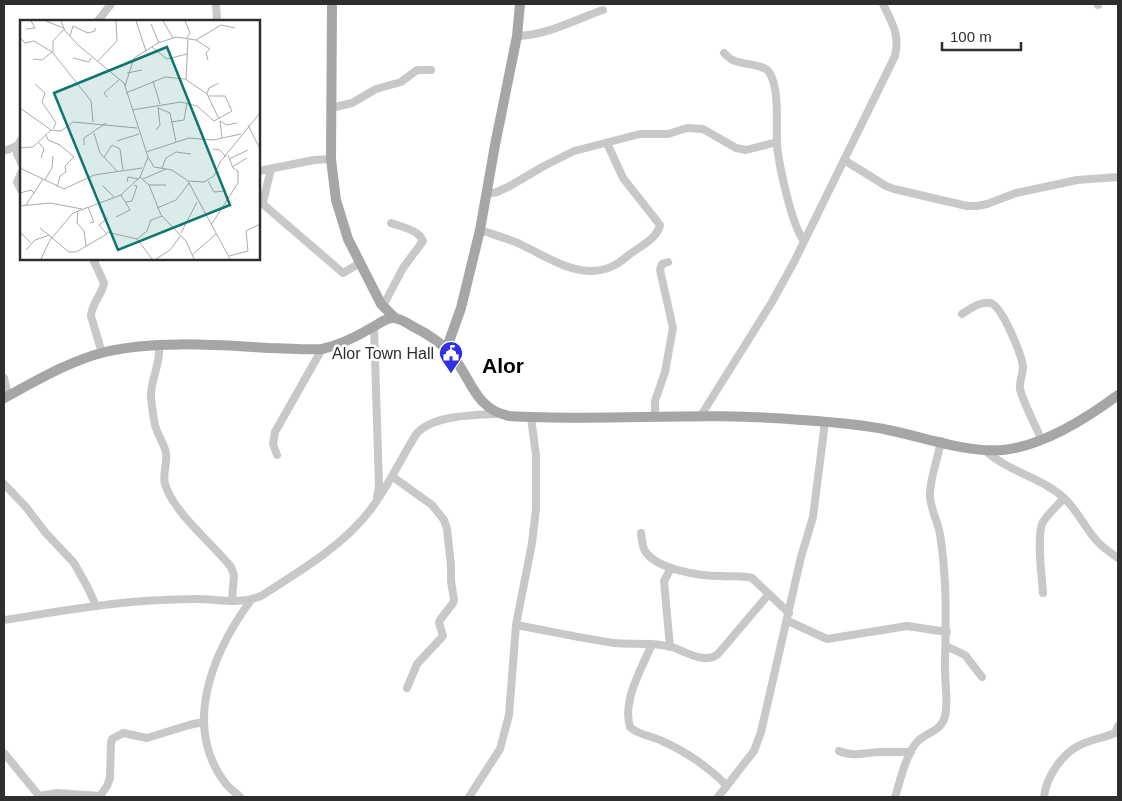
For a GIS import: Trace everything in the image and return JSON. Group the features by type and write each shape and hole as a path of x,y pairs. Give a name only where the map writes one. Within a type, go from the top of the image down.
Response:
{"main road":[{"path":"332,4 331,159 336,200 342,222 360,263 383,306 394,318 420,330 446,350 481,401 497,414 531,418 700,417 792,419 886,429 985,450 1006,450 1041,439 1087,417 1118,395"},
{"path":"446,350 461,308 480,230 495,145 518,36 520,4"},
{"path":"374,327 377,313 375,292"},
{"path":"6,397 86,357 126,348 159,346 322,349 342,343 389,318 394,318"}],"street":[{"path":"99,20 111,4"},
{"path":"216,4 217,19"},
{"path":"700,417 772,302 895,56 898,44 896,32 883,4"},
{"path":"518,36 528,36 543,32 603,10"},
{"path":"724,54 733,60 764,68 769,72 774,86 777,142 794,222 804,241"},
{"path":"331,108 352,103 376,89 401,82 416,70 431,70"},
{"path":"487,194 510,186 574,151 640,134 668,134 687,128 703,130 736,148 746,150 777,142"},
{"path":"4,151 19,143"},
{"path":"19,143 16,154 20,161"},
{"path":"480,230 523,245 556,264 580,271 614,266 658,232 660,225 623,178 607,143"},
{"path":"260,171 314,160 331,159"},
{"path":"844,160 894,189 967,206 976,206 1016,193 1077,180 1118,177"},
{"path":"271,169 263,202 264,205 343,273 360,263"},
{"path":"20,174 17,179 20,187"},
{"path":"383,306 403,268 423,241 421,236 391,222"},
{"path":"94,260 104,283 90,316 102,353"},
{"path":"655,417 655,401 665,372 673,328 660,270 662,264 668,262"},
{"path":"962,314 980,304 988,302 996,306 1020,356 1023,374 1020,390 1041,439"},
{"path":"374,327 379,479 376,502"},
{"path":"159,346 160,357 153,377 152,398 155,425 167,455 164,472 165,482 169,494 180,511 232,567 234,575 232,601"},
{"path":"277,455 274,444 275,432 322,349"},
{"path":"4,378 6,397"},
{"path":"4,620 96,606 144,601 232,601 251,600 261,596 336,545 355,527 376,502 409,446 422,428 454,418 497,414"},
{"path":"469,797 500,749 509,715 516,625 532,543 536,509 536,455 531,418"},
{"path":"718,797 754,751 761,732 789,617 801,558 813,517 825,422"},
{"path":"895,797 911,752 920,739 936,730 943,722 947,692 944,561 940,532 930,500 932,481 941,442"},
{"path":"985,450 995,460 1029,475 1064,498 1098,543 1118,558"},
{"path":"392,476 432,505 444,520 448,536 454,600 439,623 443,636 417,664 407,688"},
{"path":"379,479 382,484 387,483"},
{"path":"4,484 26,507 44,532 74,564 96,606"},
{"path":"1043,593 1040,529 1044,520 1064,498"},
{"path":"641,533 642,546 656,561 671,568 691,573 718,576 746,576 757,582 789,617 827,639 907,626 947,632"},
{"path":"670,647 664,581 671,568"},
{"path":"516,625 615,643 652,644 670,647 709,658 715,657 769,594"},
{"path":"240,797 227,785 217,770 205,738 203,722 206,696 222,647 251,600"},
{"path":"652,644 631,696 628,719 630,727 682,752 718,777 727,786"},
{"path":"946,646 965,655 982,677"},
{"path":"4,753 40,797 57,794 100,796 109,782 111,764 110,743 118,735 128,733 147,738 203,722"},
{"path":"1044,797 1044,790 1050,777 1070,752 1086,742 1115,733 1118,726"},
{"path":"839,752 857,755 877,752 911,752"}],"place":[{"name":"Alor Town Hall","path":"451,374"}],"district":[{"name":"Alor","path":"503,365"}]}
